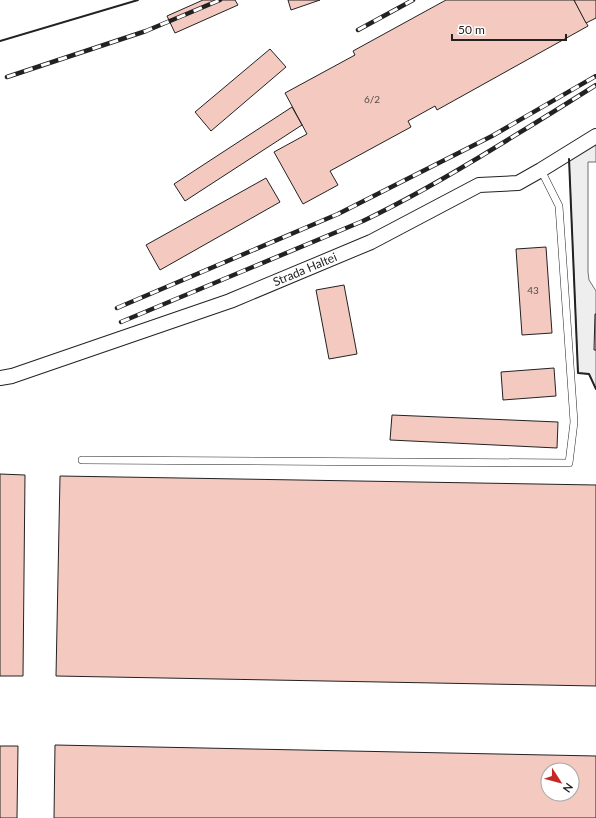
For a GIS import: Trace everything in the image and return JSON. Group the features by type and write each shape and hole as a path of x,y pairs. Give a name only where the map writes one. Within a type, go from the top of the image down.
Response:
{"street":[{"name":"Strada Haltei","path":"0,378 12,376 230,301 371,242 479,185 518,183 596,136"}],"lane":[{"path":"82,460 569,463 574,422 559,206 541,170"}],"shaded area":[{"path":"596,139 596,162 588,162 588,272 589,280 596,291 596,389 589,374 578,373 569,156"}],"building":[{"path":"203,0 235,0 238,5 175,33 167,16"},
{"path":"288,0 320,0 291,10"},
{"path":"446,0 574,0 588,26 437,110 435,106 408,121 411,127 330,171 338,185 303,204 274,152 307,134 285,93 355,55 353,51"},
{"path":"574,0 596,0 596,18 586,23"},
{"path":"270,49 286,67 211,131 195,112"},
{"path":"292,107 302,125 185,201 174,184"},
{"path":"266,178 280,202 160,270 146,245"},
{"path":"546,247 552,333 522,335 516,249"},
{"path":"344,285 357,354 329,359 316,290"},
{"path":"595,314 596,350 594,350"},
{"path":"554,368 556,396 503,400 501,372"},
{"path":"392,415 558,422 557,448 390,440"},
{"path":"0,474 25,475 23,676 0,676"},
{"path":"60,476 596,485 596,686 56,676"},
{"path":"55,745 596,756 596,818 54,818"},
{"path":"0,746 18,746 17,818 0,818"}],"railway":[{"path":"7,77 146,31 220,0"},
{"path":"358,30 413,0"},
{"path":"117,308 338,214 492,136 596,76"},
{"path":"121,322 380,213 463,167 596,85"}],"wall":[{"path":"0,41 138,0"},
{"path":"569,159 578,373 589,374 596,389"}]}
